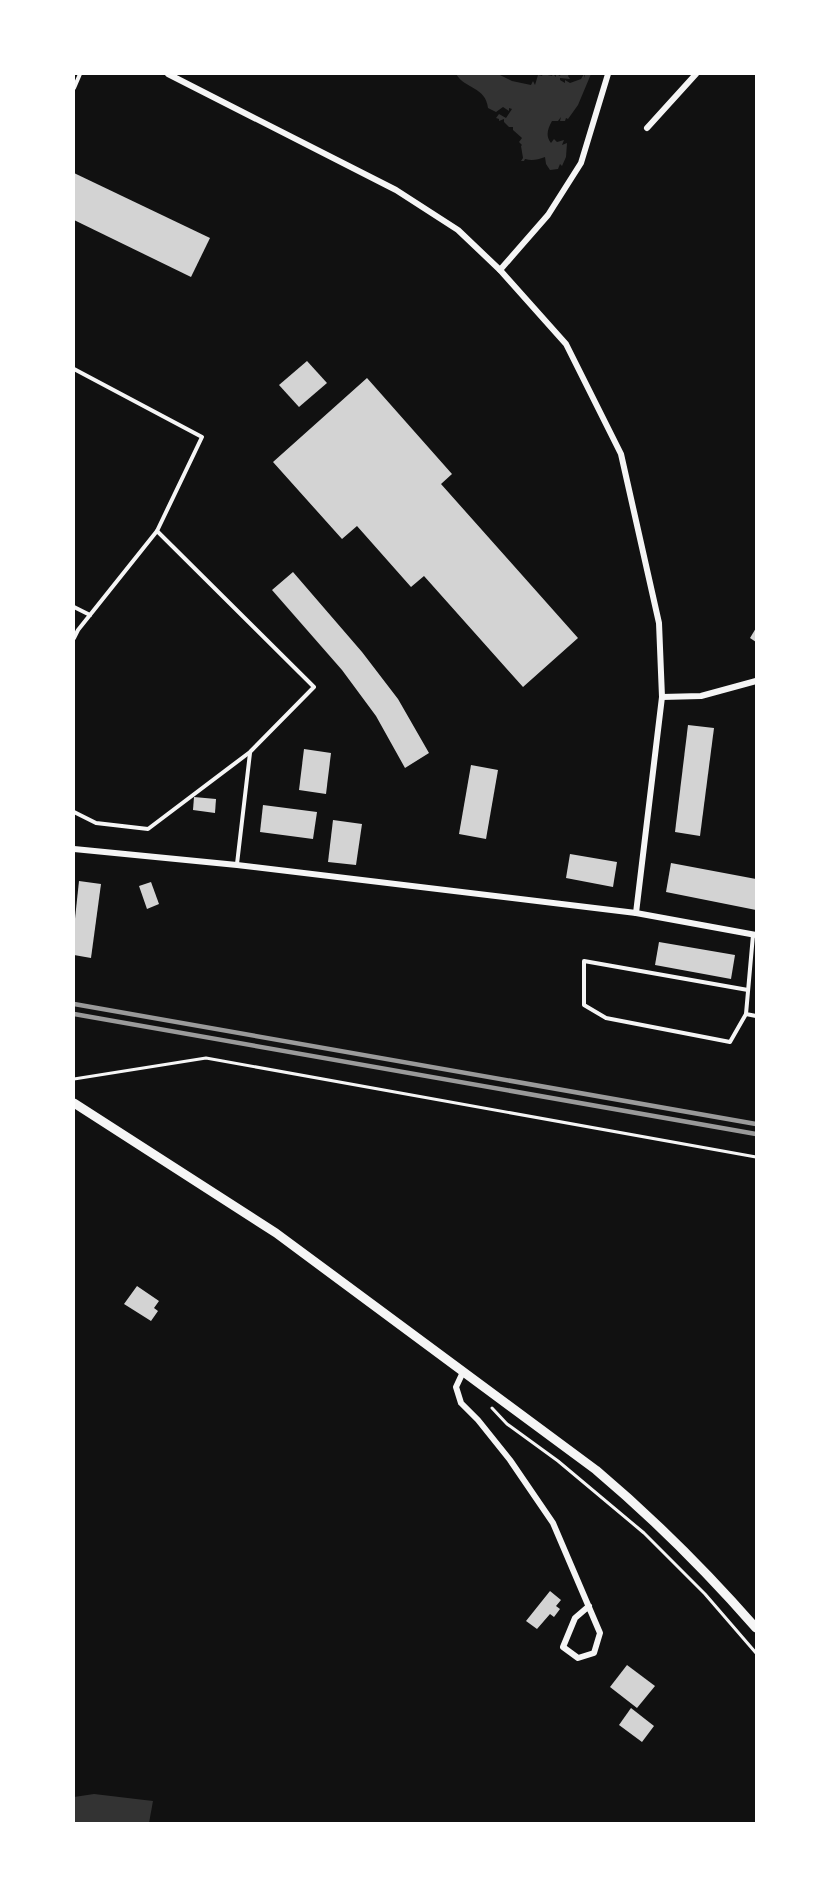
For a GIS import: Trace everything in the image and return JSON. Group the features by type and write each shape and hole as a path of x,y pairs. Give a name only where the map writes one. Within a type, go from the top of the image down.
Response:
{"street":[{"path":"168,74 396,190 458,230 500,270 566,344 621,454 659,623 662,697 636,913"},
{"path":"500,270 548,214 581,163 608,74"},
{"path":"647,128 696,74"},
{"path":"662,697 701,696 756,681"},
{"path":"74,849 237,865 636,913 755,935"},
{"path":"74,1103 276,1233 596,1470 630,1498 688,1553 756,1628"},
{"path":"463,1372 456,1387 461,1403 478,1420 510,1460 553,1523 589,1606 600,1633 594,1653 578,1658 563,1647 575,1618 589,1606"}],"lane":[{"path":"74,88 80,74"},
{"path":"74,369 202,437 157,531 74,638"},
{"path":"74,812 96,823 148,829 250,752 314,687 157,531"},
{"path":"74,607 90,615"},
{"path":"237,865 250,752"},
{"path":"748,990 584,961 584,1005 606,1018 730,1042 746,1014 755,935"},
{"path":"746,1014 756,1016"}],"path":[{"path":"74,1079 206,1058 756,1157"},
{"path":"493,1410 507,1424 558,1461 644,1533 705,1594 756,1653"}],"shaded area":[{"path":"456,74 498,74 512,81 531,85 533,81 535,85 538,75 543,74 552,76 553,74 556,77 556,74 560,76 569,74 570,79 560,78 560,80 570,83 581,79 584,74 585,78 585,74 591,74 578,105 568,119 560,121 561,117 558,121 552,121 548,129 548,138 551,143 554,139 557,142 564,140 562,145 567,143 566,157 562,166 560,164 558,169 550,170 545,157 521,161 523,158 522,145 519,142 522,138 513,130 513,127 509,127 504,122 504,119 499,121 496,118 499,114 506,118 512,109 509,108 509,111 503,107 496,112 488,108 483,96"},
{"path":"94,1794 153,1801 149,1823 74,1823 74,1797"}],"building":[{"path":"74,173 210,238 191,277 74,220"},
{"path":"307,361 327,383 299,407 279,385"},
{"path":"367,378 452,474 441,484 578,638 523,687 424,576 411,587 357,526 342,539 273,462"},
{"path":"293,572 362,652 398,699 429,753 405,768 376,716 342,670 272,590"},
{"path":"756,628 756,642 750,638"},
{"path":"688,725 714,728 700,836 675,832"},
{"path":"304,749 331,753 326,794 299,790"},
{"path":"471,765 498,770 486,839 459,834"},
{"path":"194,797 216,799 215,813 193,810"},
{"path":"263,805 317,812 313,839 260,832"},
{"path":"333,820 362,824 356,865 328,862"},
{"path":"570,854 617,862 613,887 566,878"},
{"path":"671,863 756,879 756,910 666,892"},
{"path":"79,881 101,884 91,958 74,955 74,928"},
{"path":"151,882 159,904 147,909 139,886"},
{"path":"659,942 735,955 731,979 655,965"},
{"path":"137,1286 159,1301 154,1308 158,1311 151,1321 124,1304"},
{"path":"550,1591 561,1600 556,1606 560,1609 554,1617 550,1614 537,1629 526,1621"},
{"path":"627,1665 655,1686 637,1708 610,1687"},
{"path":"631,1708 654,1726 642,1742 619,1725"}],"railway":[{"path":"74,1004 756,1124"},
{"path":"74,1014 756,1134"}]}
